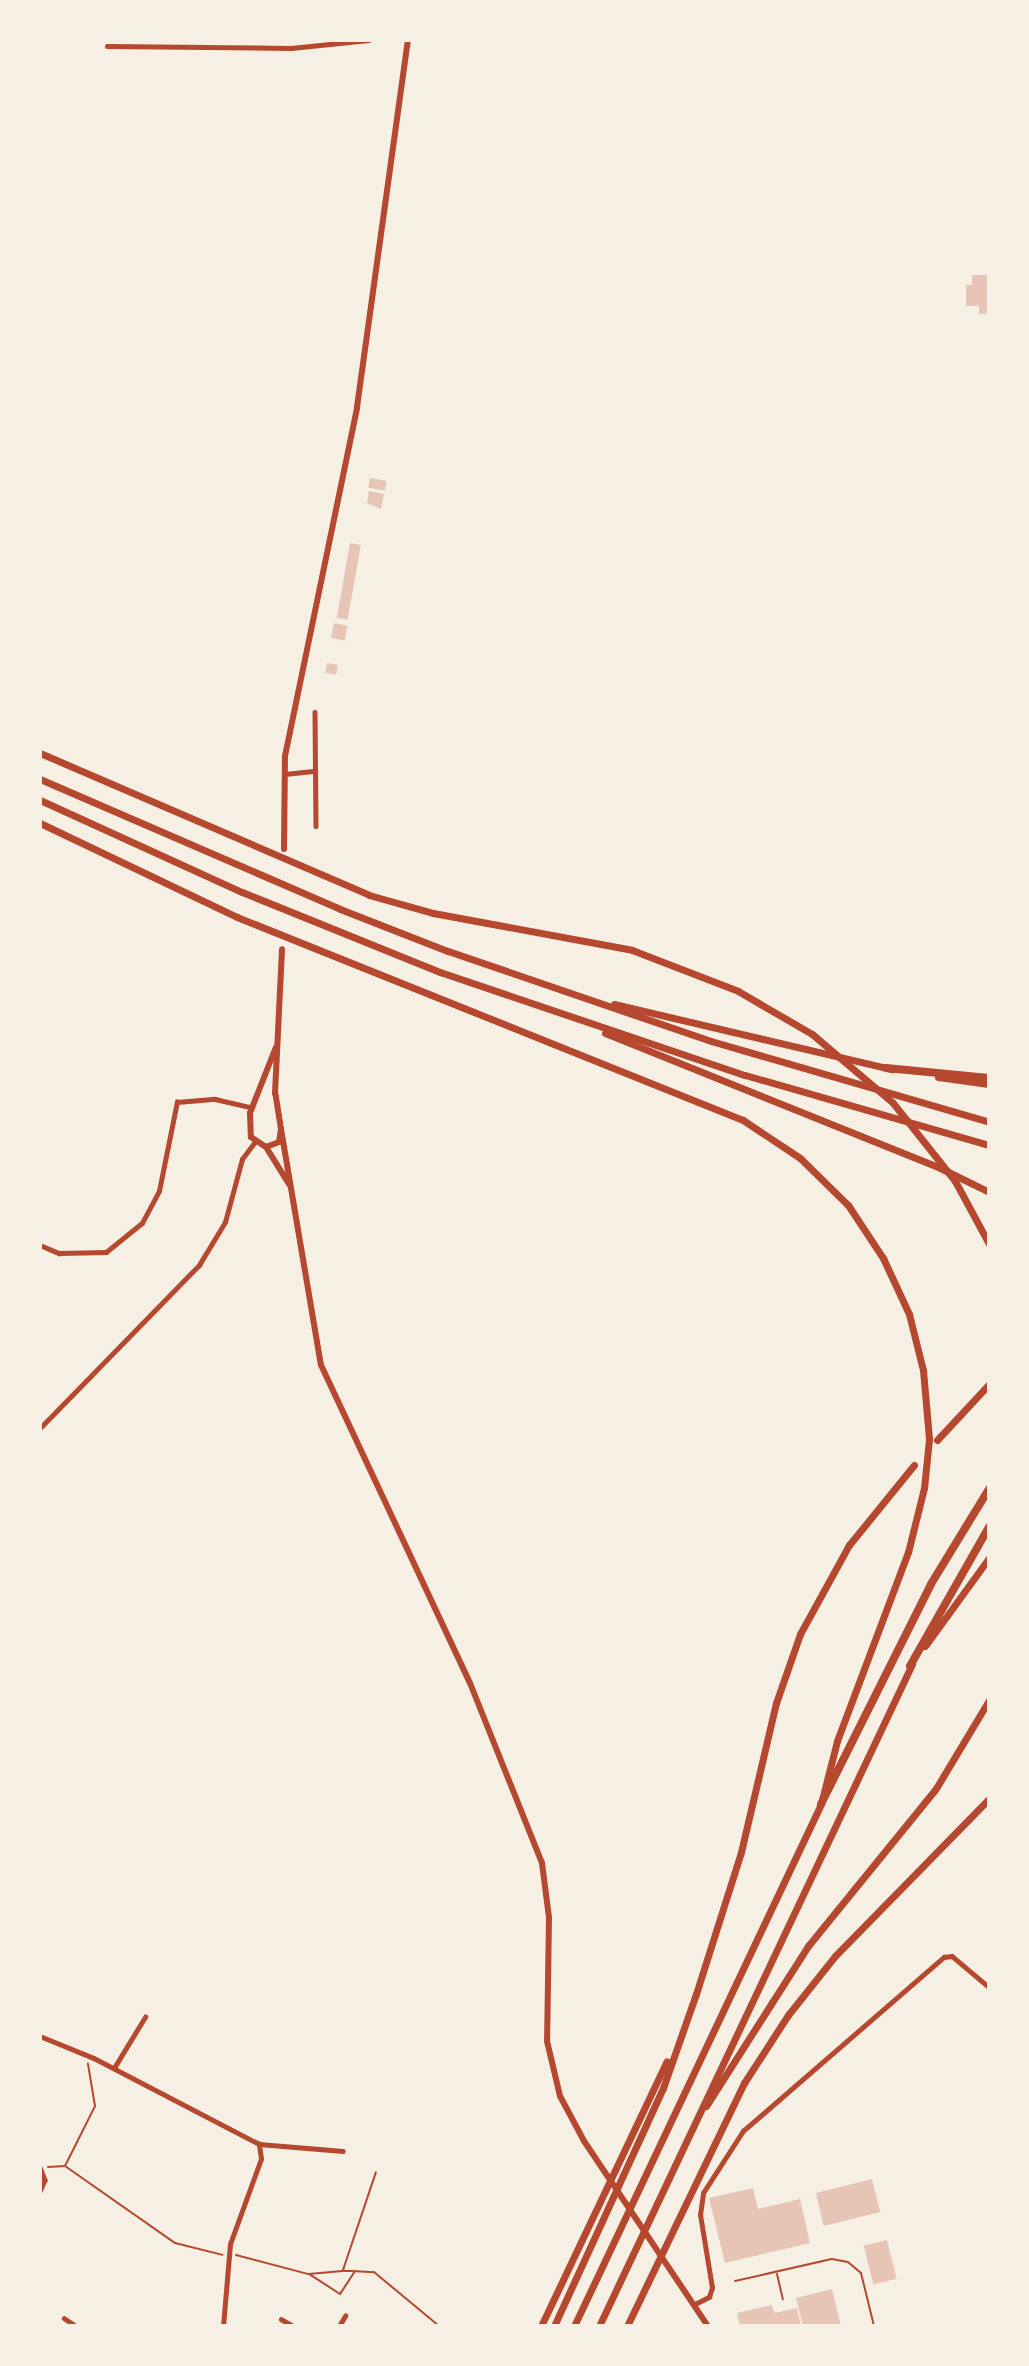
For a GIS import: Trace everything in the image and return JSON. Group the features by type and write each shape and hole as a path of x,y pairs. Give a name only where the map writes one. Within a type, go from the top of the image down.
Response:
{"highway":[{"path":"40,753 369,895 461,918 587,939 659,958 726,985 811,1034 860,1072 917,1130 955,1181 989,1244"},
{"path":"40,779 449,951 781,1063 989,1122"},
{"path":"40,800 117,837 440,972 778,1085 989,1145"},
{"path":"40,823 108,858 248,922 722,1109 800,1158 848,1205 898,1287 919,1348 928,1405 929,1438 921,1505 837,1741 821,1804"},
{"path":"566,992 886,1068 989,1084"},
{"path":"556,1012 936,1166 989,1192"},
{"path":"886,1068 989,1078"},
{"path":"937,1440 989,1384"},
{"path":"554,2326 663,2088 725,1907 776,1703 800,1634 849,1545 914,1465"},
{"path":"574,2326 821,1804 936,1575 989,1489"},
{"path":"599,2326 910,1666 989,1527"},
{"path":"910,1666 989,1558"},
{"path":"698,2118 808,1946 935,1790 989,1700"},
{"path":"627,2326 744,2083 788,2015 835,1956 989,1799"},
{"path":"541,2326 682,2030"}],"main road":[{"path":"284,849 284,774 357,407 408,40"},
{"path":"282,949 275,1102 321,1365 470,1683 542,1863 549,1909 546,2024 552,2068 567,2113 708,2326"},
{"path":"276,1047 257,1101 251,1107 254,1143 266,1147 279,1142 281,1129"},
{"path":"257,1101 275,1102"},
{"path":"266,1147 292,1191"}],"street":[{"path":"107,46 291,48 369,40"},
{"path":"315,712 316,827"},
{"path":"284,774 315,771"},
{"path":"40,1245 59,1253 106,1252 142,1223 159,1191 177,1101 215,1099 251,1107"},
{"path":"40,1428 199,1265 225,1222 242,1159 254,1143"},
{"path":"695,2304 709,2297 712,2288 700,2215 703,2193 741,2134 942,1958 952,1956 989,1987"},
{"path":"114,2068 145,2017"},
{"path":"40,2036 114,2068 259,2144 342,2151"},
{"path":"223,2326 228,2256 261,2159 259,2144"},
{"path":"40,2166 45,2180 40,2192"},
{"path":"339,2326 345,2316"},
{"path":"64,2318 76,2326"},
{"path":"281,2319 293,2326"}],"lane":[{"path":"735,2281 832,2259 848,2262 861,2273 874,2326"},
{"path":"777,2273 783,2299"}],"path":[{"path":"65,2166 95,2106 89,2062"},
{"path":"40,2166 65,2166 175,2243 228,2256"},
{"path":"344,2271 376,2172"},
{"path":"235,2255 309,2274 340,2294 355,2271"},
{"path":"309,2274 374,2272 439,2326"}],"building":[{"path":"972,275 989,275 989,314 979,314 979,306 966,306 966,285 972,285"},
{"path":"370,478 387,481 385,491 368,488"},
{"path":"369,491 384,494 381,509 367,503"},
{"path":"350,543 361,545 348,620 337,618"},
{"path":"334,623 348,626 345,641 331,638"},
{"path":"327,663 338,665 336,675 325,673"},
{"path":"872,2179 880,2212 824,2226 816,2193"},
{"path":"753,2188 758,2209 800,2199 810,2243 725,2263 709,2198"},
{"path":"887,2240 897,2279 873,2285 864,2246"},
{"path":"832,2289 841,2326 803,2326 796,2298"},
{"path":"772,2305 774,2313 797,2308 801,2326 740,2326 737,2313"}]}
